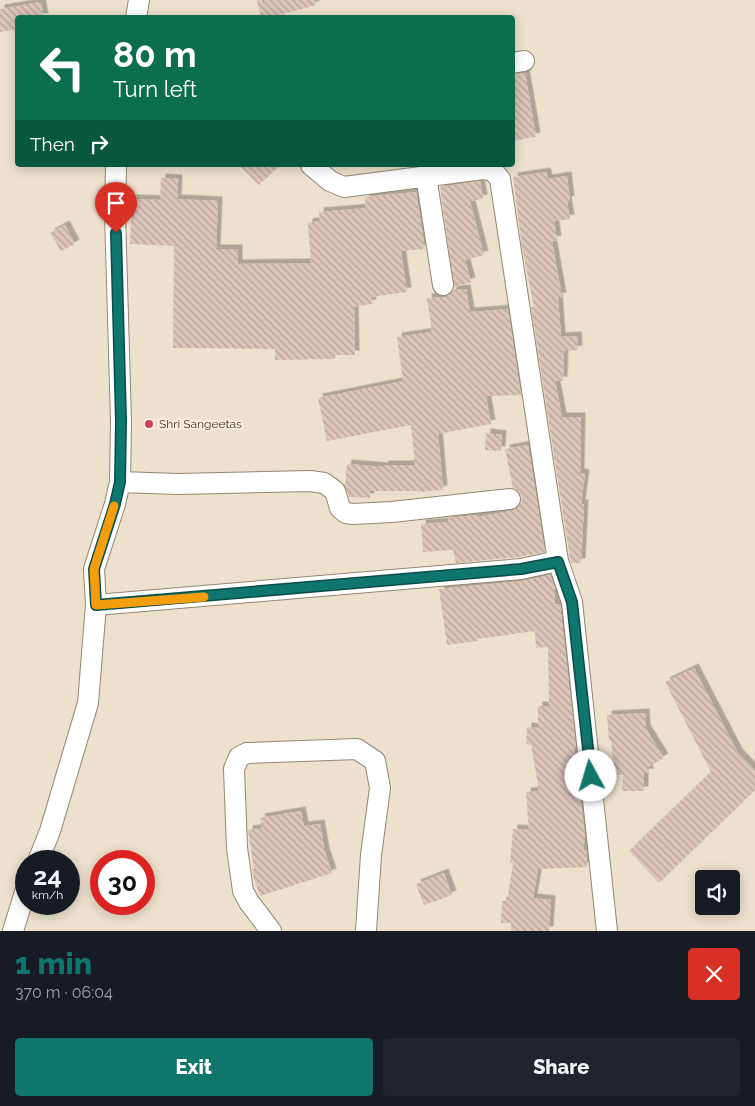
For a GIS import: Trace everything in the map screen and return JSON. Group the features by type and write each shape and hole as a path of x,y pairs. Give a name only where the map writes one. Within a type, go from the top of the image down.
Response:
{"street":[{"path":"136,15 139,0"},
{"path":"42,850 50,831 88,703 96,605 94,569 115,504 120,482 121,421 115,214 116,167"},
{"path":"313,167 330,181 344,187 483,169 492,171 500,179 558,562 572,602 607,931"},
{"path":"426,176 443,285"},
{"path":"120,482 178,484 310,481 324,483 335,490 340,508 353,514 392,512 510,499"},
{"path":"96,605 521,569 558,562"},
{"path":"271,931 243,891 237,848 234,769 239,757 247,753 357,749 375,761 380,788 371,855 366,931"},
{"path":"13,931 18,915"}],"building":[{"path":"257,0 315,0 316,5 280,15 260,15"},
{"path":"41,2 43,15 15,15 15,30 0,32 0,9"},
{"path":"525,73 536,137 515,140 515,75"},
{"path":"241,167 278,167 259,185"},
{"path":"546,172 548,179 567,176 570,200 567,201 570,219 554,221 557,240 552,241 562,297 558,297 561,337 577,336 578,350 564,351 563,381 555,381 562,417 581,417 580,473 585,474 581,504 584,504 581,563 571,563 570,558 531,307 534,307 522,246 513,177"},
{"path":"161,178 178,179 177,199 218,201 216,249 238,249 238,264 311,263 308,223 320,221 319,212 366,208 365,197 416,192 425,249 401,251 407,292 371,297 372,304 354,307 355,355 335,355 335,359 275,360 275,349 173,348 174,246 130,244 132,199 160,200"},
{"path":"480,181 483,199 470,201 484,255 465,260 471,282 454,287 440,187"},
{"path":"65,225 75,244 61,251 50,233"},
{"path":"466,289 470,312 508,309 521,395 486,396 491,424 438,434 443,490 418,492 370,491 370,498 349,497 345,486 347,464 384,467 384,465 415,465 411,425 327,441 318,398 403,381 397,337 432,332 427,298 445,297 451,294 453,290"},
{"path":"486,433 502,435 501,451 485,450"},
{"path":"528,445 545,552 519,557 456,563 453,550 423,552 421,524 448,522 448,518 477,515 477,517 511,511 517,508 521,503 522,497 513,488 505,449"},
{"path":"550,575 555,588 555,604 560,605 585,836 583,850 586,850 587,867 538,869 533,898 551,900 549,931 511,931 511,923 501,923 502,901 507,901 513,863 510,863 513,829 529,830 526,792 539,791 531,745 526,744 527,727 538,728 538,706 549,706 548,647 536,648 535,631 447,645 439,589 522,581"},
{"path":"694,668 738,753 755,771 755,790 659,883 629,851 711,772 665,682"},
{"path":"645,713 646,729 664,758 648,767 649,773 644,773 644,791 622,791 623,775 614,775 607,715"},
{"path":"301,811 304,826 320,824 325,852 332,873 260,896 253,875 252,869 254,869 248,830 262,828 260,818"},
{"path":"444,873 452,895 424,905 416,884"}],"slow traffic":[{"path":"114,506 94,569 96,605 204,597"}],"place":[{"name":"Shri Sangeetas","path":"149,424"}],"route":[{"path":"116,233 121,421 120,482 115,504 94,569 96,605 521,569 558,562 572,602 591,776"}]}
